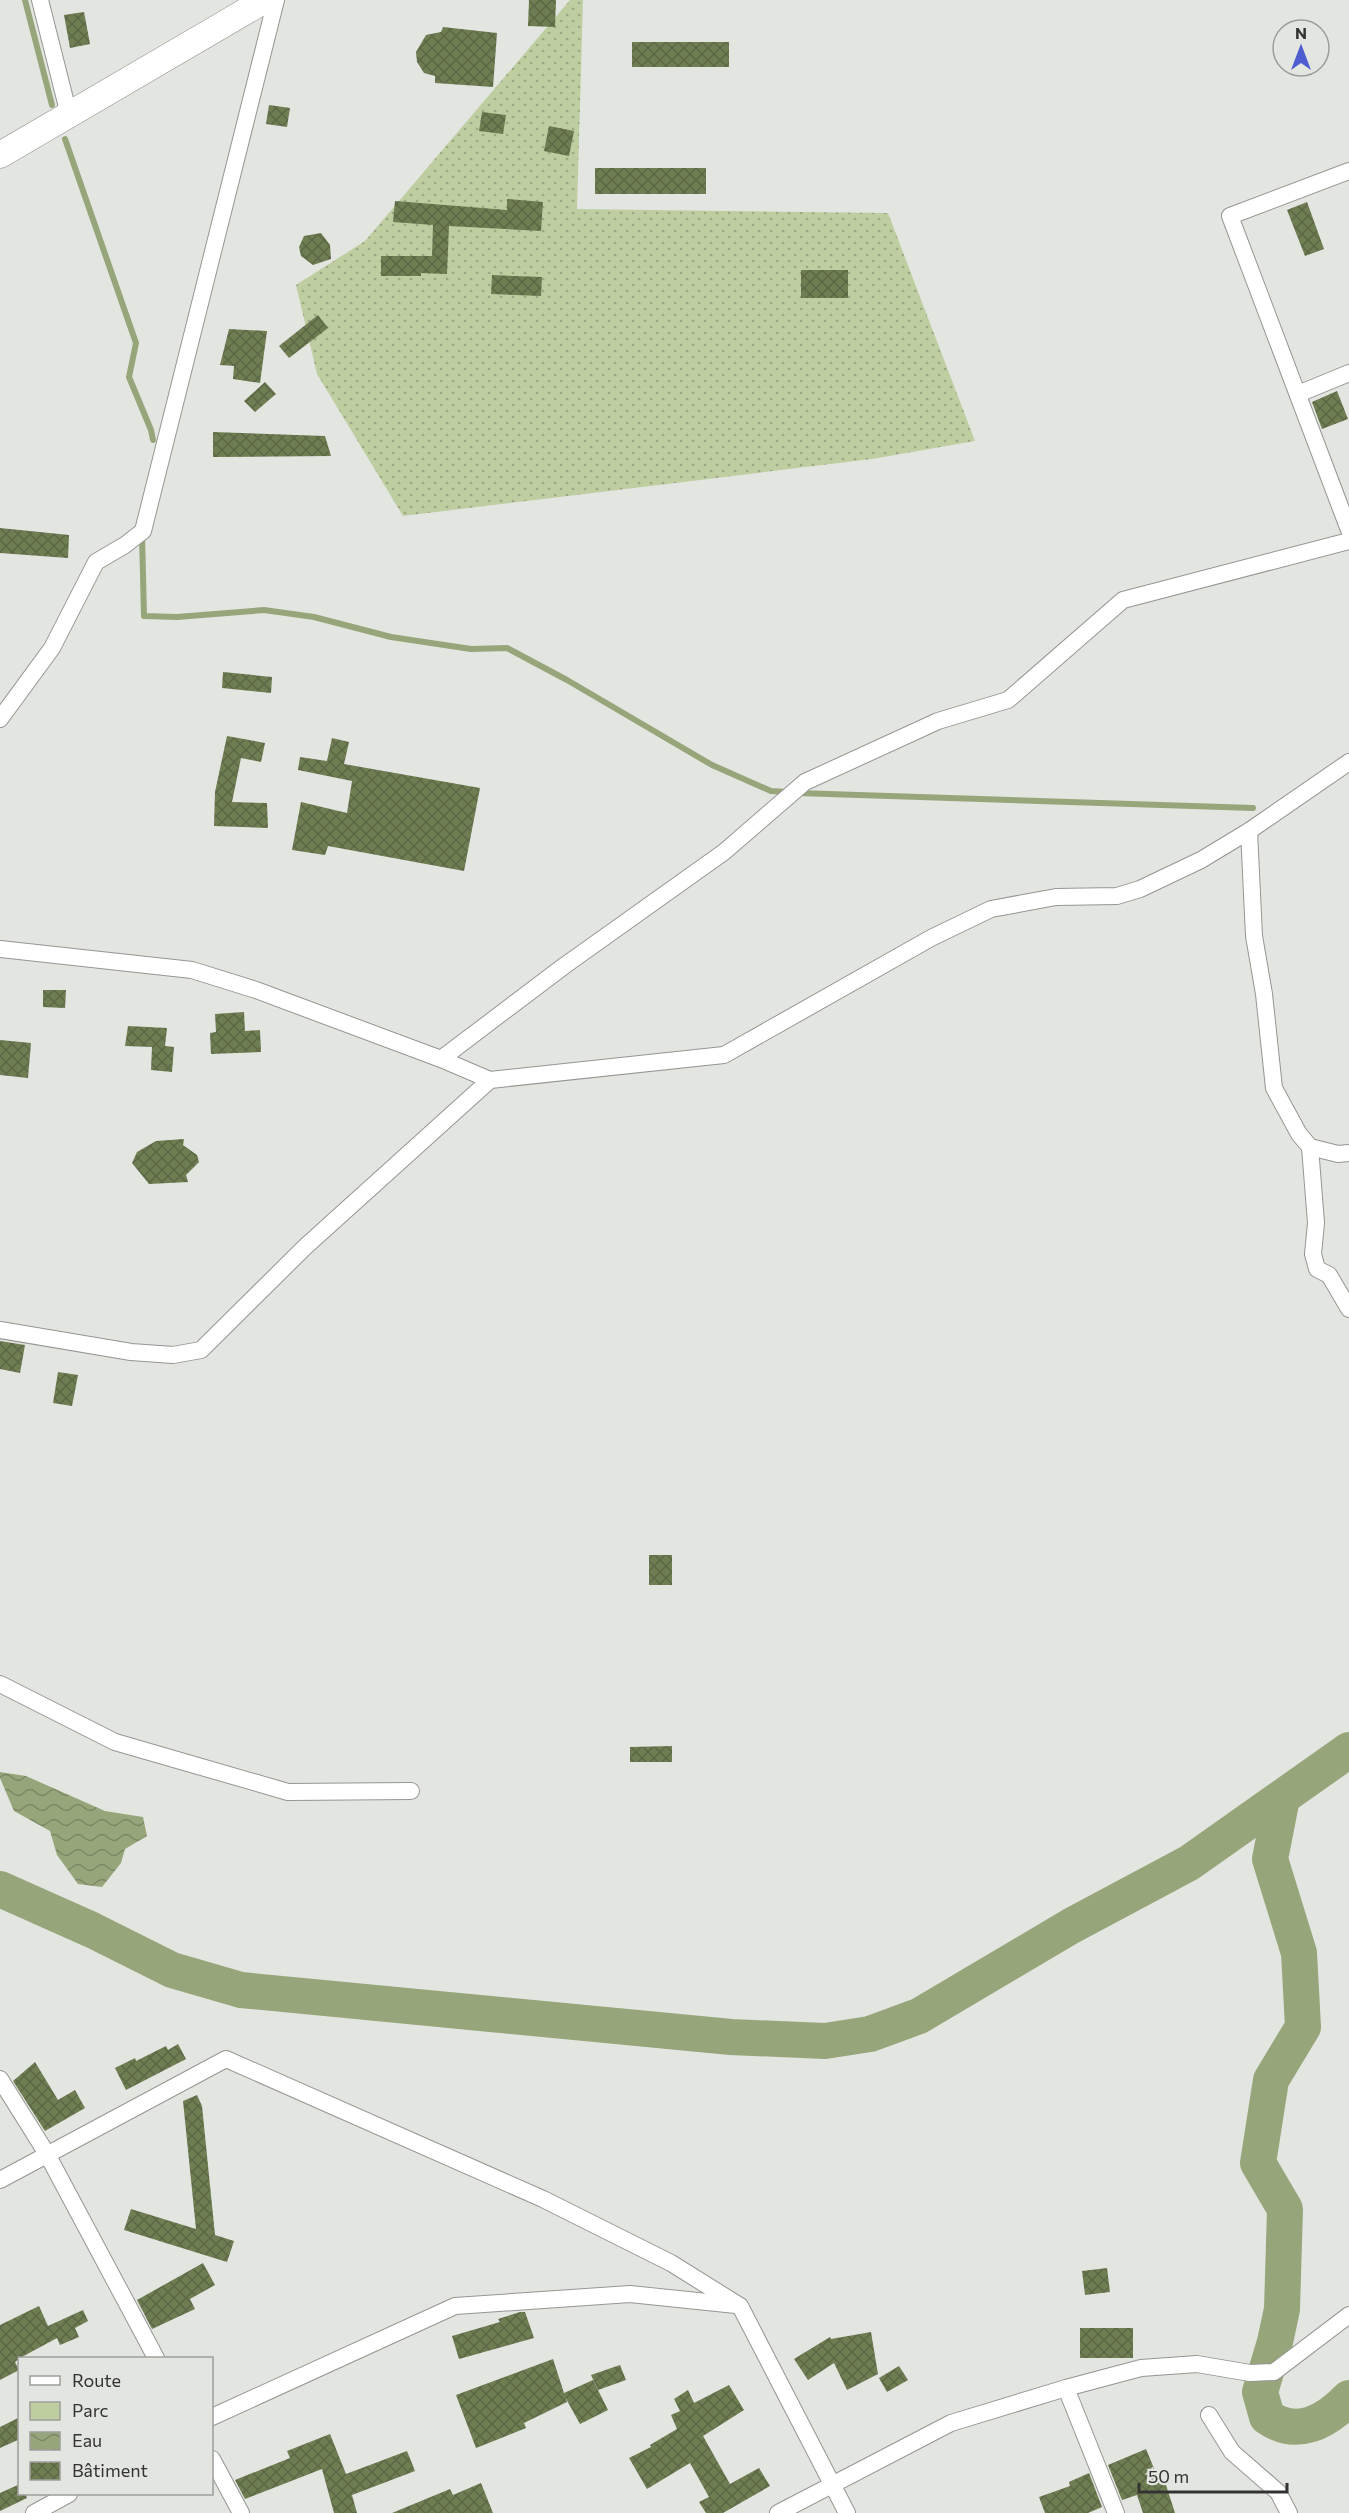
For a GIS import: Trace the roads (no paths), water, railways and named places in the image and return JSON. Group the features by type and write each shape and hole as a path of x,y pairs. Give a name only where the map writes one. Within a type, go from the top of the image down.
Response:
{"main road":[{"path":"0,155 265,0"}],"street":[{"path":"40,0 69,115"},
{"path":"0,719 52,648 96,562 143,531 276,0"},
{"path":"1349,171 1230,216 1349,530"},
{"path":"1298,394 1349,373"},
{"path":"441,1059 564,966 724,852 805,782 938,721 1008,700 1123,600 1349,542"},
{"path":"0,949 192,970 256,990 441,1059 490,1080 724,1055 931,938 991,909 1056,897 1117,896 1140,889 1201,860 1249,831 1349,762"},
{"path":"1249,831 1254,936 1264,994 1274,1088 1299,1134 1310,1147 1317,1223 1313,1254 1317,1269 1329,1275 1349,1309"},
{"path":"0,1330 131,1352 173,1355 201,1350 305,1247 490,1080"},
{"path":"1310,1147 1338,1154 1349,1153"},
{"path":"0,1684 115,1742 288,1792 411,1791"},
{"path":"0,2180 226,2059 543,2199 671,2263 740,2306 847,2513"},
{"path":"0,2079 48,2154 155,2357"},
{"path":"213,2417 455,2306 630,2294 740,2306"},
{"path":"778,2513 951,2423 1066,2388 1140,2368 1197,2364 1250,2373 1274,2372 1349,2315"},
{"path":"1066,2388 1116,2513"},
{"path":"1209,2415 1232,2452 1278,2492 1289,2513"},
{"path":"213,2461 241,2513"},
{"path":"34,2513 66,2495"}],"water":[{"path":"0,1772 26,1776 105,1811 143,1817 147,1836 125,1849 121,1863 102,1887 78,1884 57,1855 50,1831 14,1811 0,1778"}],"waterway":[{"path":"25,0 52,105"},
{"path":"65,139 136,343 129,377 153,440"},
{"path":"142,535 144,616 177,617 264,610 314,617 391,637 471,649 507,648 567,680 712,765 771,791 788,792"},
{"path":"798,793 1253,808"},
{"path":"0,1889 92,1930 172,1970 241,1990 731,2037 825,2041 870,2034 919,2016 1071,1926 1189,1863 1349,1750"},
{"path":"1282,1798 1270,1859 1299,1953 1303,2027 1271,2080 1258,2163 1285,2209 1282,2309 1260,2392 1267,2417 1278,2423 1300,2427 1321,2420 1349,2398"}]}
